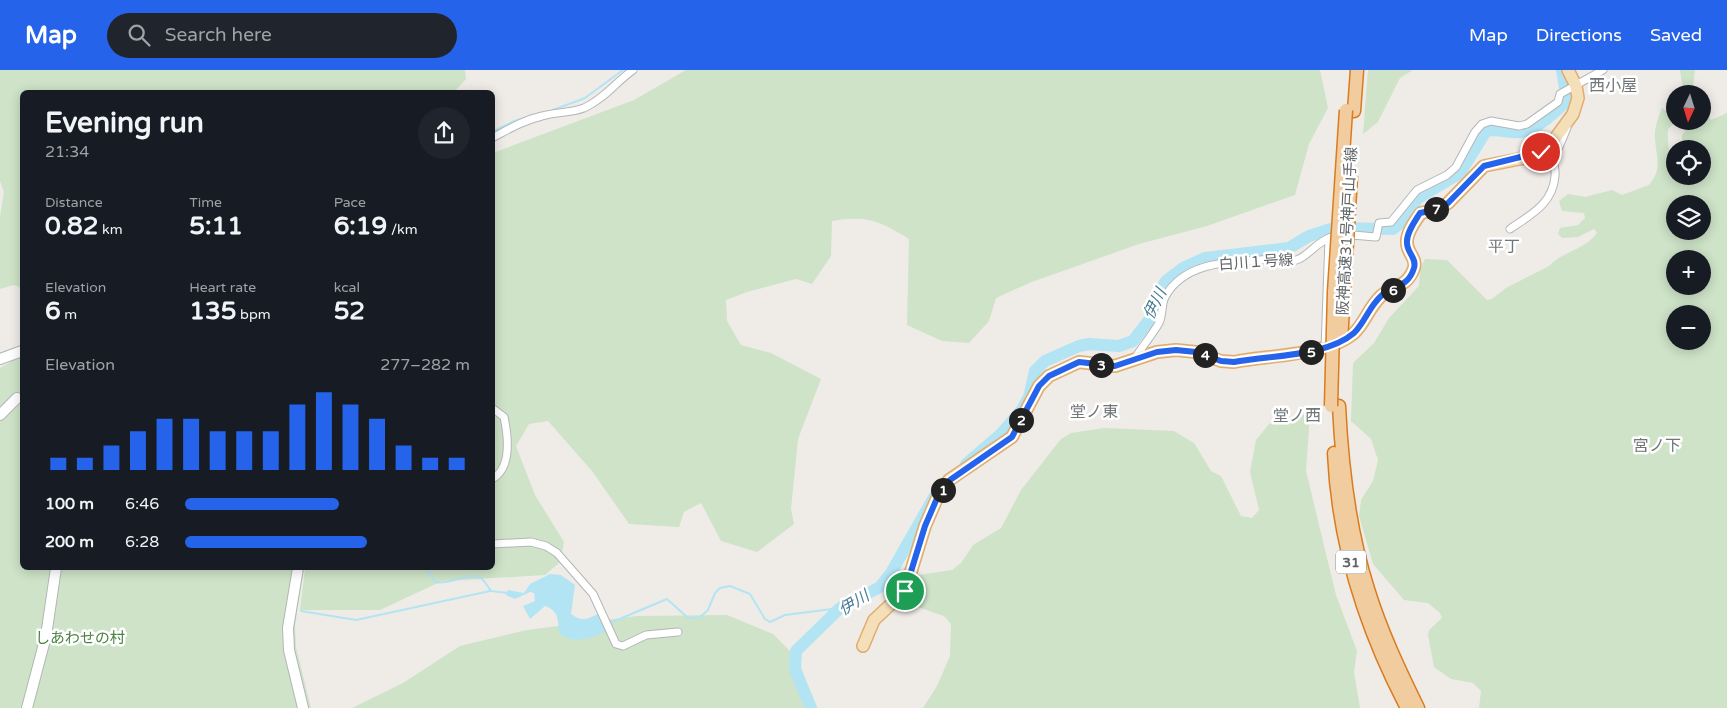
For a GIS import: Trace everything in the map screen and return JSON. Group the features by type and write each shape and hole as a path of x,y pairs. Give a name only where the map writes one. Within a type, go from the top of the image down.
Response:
{"highway":[{"name":"阪神高速31号神戸山手線","path":"1348,70 1350,110 1339,360 1335,406 1335,476 1353,569 1374,637 1390,675 1407,708"},
{"name":"阪神高速31号神戸山手線","path":"1350,110 1357,70"},
{"name":"阪神高速31号神戸山手線","path":"1335,406 1347,498 1360,561 1385,637 1418,708"}],"main road":[{"path":"863,646 874,620 905,591 925,526 938,496 950,480 1012,437 1039,386 1049,376 1079,362 1115,366 1157,352 1176,350 1196,352 1221,361 1234,362 1324,350 1354,333 1362,325 1382,295 1404,283 1410,276 1415,266 1414,259 1406,242 1408,234 1420,213 1439,209 1448,203 1484,166 1541,152 1551,144 1574,114 1578,98 1576,86 1568,70"}],"street":[{"path":"495,136 525,121 583,108 601,98 633,70"},
{"path":"1324,350 1329,238 1338,235 1376,237 1379,223 1391,222 1417,190 1446,175 1456,167 1475,132 1482,124 1492,122 1519,126 1527,124 1558,102 1560,94 1603,70"},
{"path":"1510,229 1545,204 1550,197 1555,176 1553,152 1559,147 1574,114"},
{"name":"白川１号線","path":"1134,359 1160,322 1164,299 1172,286 1190,274 1206,265 1277,259 1286,262 1299,260 1329,238"},
{"path":"0,360 20,352"},
{"path":"0,415 17,398"},
{"path":"495,410 504,417 506,429 506,462 503,471 495,477"},
{"path":"495,544 531,542 552,549 593,594 616,644 623,646 646,635 678,632"},
{"path":"27,708 46,636 56,570"},
{"path":"298,570 288,628 289,650 303,708"}],"green space":[{"path":"0,70 465,70 466,79 456,90 20,90 20,287 14,285 0,289 0,217 4,192 0,181"},
{"path":"686,70 1320,70 1328,108 1309,144 1295,195 1207,226 1139,244 1029,283 996,298 989,321 969,343 942,341 907,325 909,239 881,224 864,219 832,221 831,256 812,284 796,279 747,292 726,300 727,321 741,345 771,353 821,379 798,439 791,509 794,524 757,552 721,541 701,503 684,512 679,527 629,524 592,471 548,421 529,424 516,446 535,495 564,542 560,562 545,575 442,581 380,610 300,610 305,570 495,570 495,152 634,100"},
{"path":"1368,70 1413,70 1400,78 1378,122 1363,134"},
{"path":"1680,70 1695,70 1693,85 1682,85"},
{"path":"1662,108 1666,110 1666,130 1668,130 1668,140 1666,140 1666,185 1711,185 1711,140 1682,140 1682,135 1686,130 1711,130 1711,120 1727,113 1727,708 1479,708 1481,691 1473,683 1451,679 1434,667 1428,635 1429,630 1442,618 1440,613 1428,603 1404,600 1373,564 1359,516 1361,500 1373,481 1378,460 1371,439 1351,421 1353,363 1374,343 1389,318 1419,286 1420,269 1425,259 1447,260 1487,300 1492,299 1506,288 1549,266 1560,257 1592,239 1597,233 1594,229 1578,237 1562,238 1558,234 1560,228 1578,225 1585,218 1584,213 1562,211 1559,201 1568,194 1585,197 1612,190 1622,195 1649,185 1657,168 1655,135"},
{"name":"しあわせの村","path":"20,356 20,570 304,570 295,626 296,647 311,708 0,708 0,368"},
{"path":"1310,413 1306,471 1336,595 1357,651 1354,672 1360,708 923,708 937,686 950,656 951,624 944,616 912,605 910,595 918,575 952,570 961,563 973,545 1001,528 1021,490 1061,439 1071,433 1104,428 1174,431 1194,443 1211,471 1221,476 1241,516 1252,518 1259,510 1250,472 1256,440 1269,424"},
{"path":"727,615 773,634 800,661 807,700 806,708 352,708 403,683 460,646 527,630 637,616"}],"water":[{"path":"550,574 561,575 575,585 571,614 583,619 590,618 601,612 609,630 578,640 565,637 559,633 557,616 550,608 545,606 530,619 523,606 535,601 534,593 530,592 515,599 506,595 508,590 524,593 530,584"}],"waterway":[{"path":"553,110 585,98 623,70"},
{"name":"伊川","path":"966,464 1001,434 1021,411 1029,397 1035,371 1045,361 1079,346 1089,344 1119,346 1133,341 1153,315 1156,297 1166,281 1183,268 1205,258 1289,248 1309,236 1334,228 1393,229 1402,222 1418,198 1460,173 1486,131 1527,131 1546,120 1567,101 1562,70"},
{"path":"495,130 527,117"},
{"name":"伊川","path":"811,708 795,669 796,651 840,608 880,587 891,573 937,492"},
{"path":"427,570 435,582 440,583 477,576 482,579 491,591 508,593"},
{"path":"610,623 667,599 688,618 699,618 708,610 715,593 720,588 730,586 750,594 765,619 770,622 785,615 840,608"},
{"path":"301,611 356,620 490,591"}],"district":[{"name":"西小屋","path":"1613,86"},
{"name":"平丁","path":"1504,247"},
{"name":"堂ノ東","path":"1094,412"},
{"name":"堂ノ西","path":"1297,416"},
{"name":"宮ノ下","path":"1657,446"}],"route":[{"path":"905,591 925,526 938,496 950,480 1012,437 1039,386 1049,376 1079,362 1115,366 1157,352 1176,350 1196,352 1221,361 1234,362 1294,352 1324,350 1354,333 1362,325 1382,295 1404,283 1410,276 1415,266 1414,259 1408,250 1406,242 1408,234 1420,213 1439,209 1448,203 1478,170 1484,166 1510,159 1529,157 1541,152"}]}
